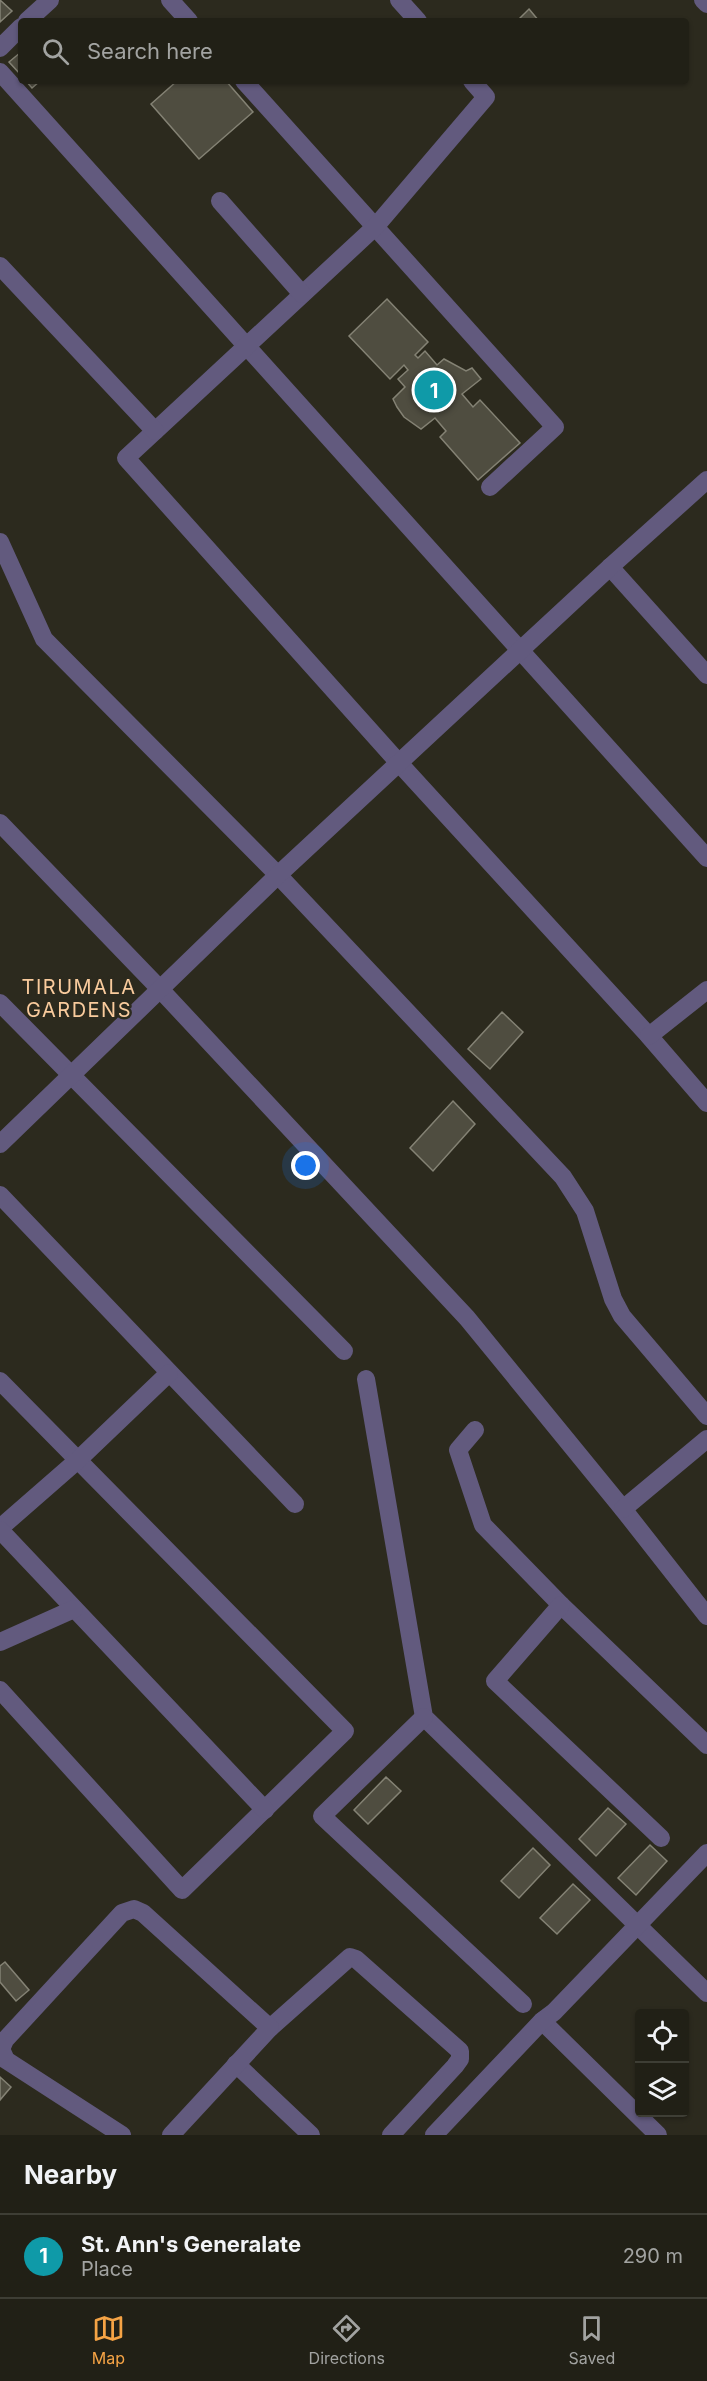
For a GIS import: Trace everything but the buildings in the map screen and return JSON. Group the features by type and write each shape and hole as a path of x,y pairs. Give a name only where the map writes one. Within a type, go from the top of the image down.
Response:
{"street":[{"path":"170,0 186,18"},
{"path":"399,0 415,18"},
{"path":"703,0 707,4"},
{"path":"0,48 18,30"},
{"path":"0,72 707,858"},
{"path":"247,84 555,427 490,487"},
{"path":"475,84 486,97 376,226 126,458 707,1103"},
{"path":"220,201 302,294"},
{"path":"0,266 155,431"},
{"path":"0,1144 278,875 707,480"},
{"path":"0,542 44,639 278,875 563,1177 585,1211 613,1299 622,1316 707,1416"},
{"path":"610,567 707,675"},
{"path":"0,823 159,988 467,1318 707,1616"},
{"path":"649,1036 707,990"},
{"path":"0,1003 344,1351"},
{"path":"0,1196 295,1504"},
{"path":"169,1373 79,1459 0,1529 265,1810"},
{"path":"366,1379 424,1717 707,1993"},
{"path":"0,1381 345,1731 182,1890 0,1690"},
{"path":"475,1430 458,1450 483,1525 561,1605 707,1745"},
{"path":"623,1509 707,1439"},
{"path":"561,1605 495,1681 661,1838"},
{"path":"0,1641 74,1609"},
{"path":"424,1717 322,1816 523,2004"},
{"path":"442,2132 542,2021 554,2012 707,1853"},
{"path":"122,2135 6,2060 1,2049 5,2040 122,1913 134,1909 143,1913 270,2028"},
{"path":"171,2135 270,2028 350,1957 356,1959 460,2051 460,2059 390,2135"},
{"path":"542,2021 658,2135"},
{"path":"236,2064 311,2135"}],"place":[{"name":"St. Ann's Generalate","path":"434,390"}],"district":[{"name":"TIRUMALA GARDENS","path":"79,998"}]}
